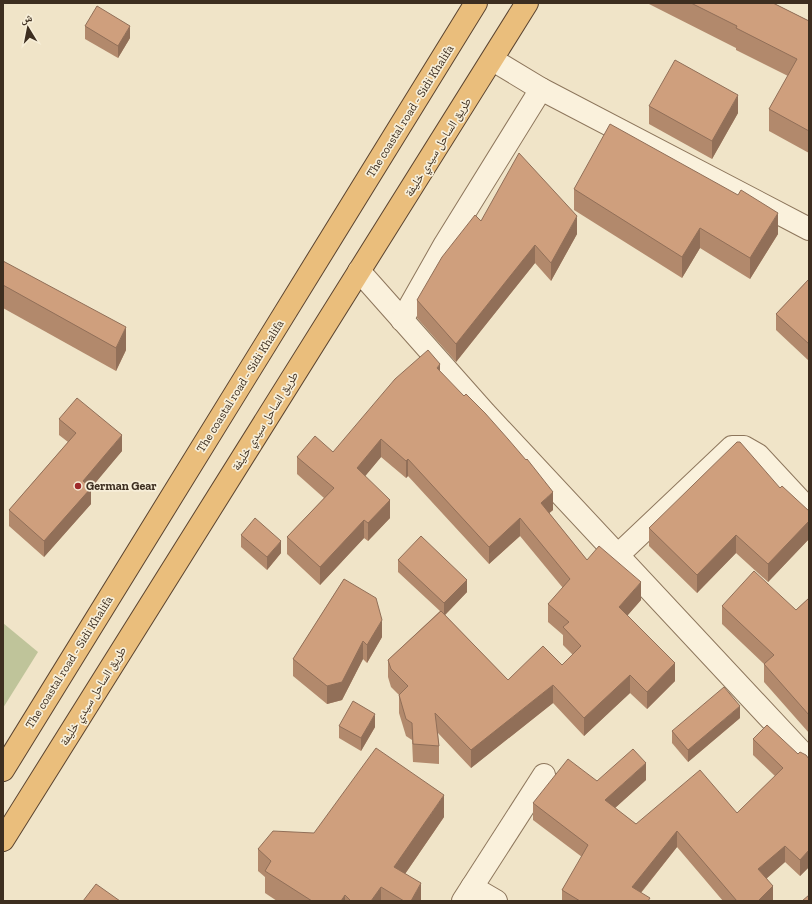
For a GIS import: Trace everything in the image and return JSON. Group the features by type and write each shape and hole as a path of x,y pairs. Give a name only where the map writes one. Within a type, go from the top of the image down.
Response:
{"highway":[{"name":"The coastal road - Sidi Khalifa","path":"3,770 476,3"},
{"name":"طريق الساحل سيدي خليفة","path":"3,840 359,271 493,60 527,3"}],"street":[{"path":"493,60 541,88 809,229"},
{"path":"402,320 445,244 541,88"},
{"path":"359,271 484,412 809,760"},
{"path":"618,555 732,447 744,447 758,455 809,510"},
{"path":"496,901 468,894 544,775"}],"green space":[{"path":"3,623 38,652 3,708"}],"building":[{"path":"691,3 773,3 809,21 809,131 769,109 797,59"},
{"path":"97,6 130,26 118,46 85,26"},
{"path":"675,60 738,95 712,141 649,106"},
{"path":"610,124 738,195 741,190 778,213 750,258 700,228 682,257 574,189"},
{"path":"519,153 577,216 551,263 535,245 456,344 417,300 442,257 475,215 481,221"},
{"path":"3,261 126,327 116,348 3,285"},
{"path":"809,279 809,344 776,314"},
{"path":"428,350 440,364 437,368 464,396 466,394 485,413 526,460 527,459 553,492 541,503 587,560 599,546 641,582 619,607 675,663 647,692 630,675 584,718 553,685 471,750 435,713 439,746 413,744 412,723 406,719 399,695 408,686 391,669 388,660 441,611 508,680 543,646 562,665 581,646 563,627 569,622 548,604 570,579 520,518 489,547 408,459 406,461 381,439 357,468 390,500 368,523 364,520 320,567 287,537 334,488 297,457 315,436 333,452 395,379"},
{"path":"77,398 122,435 83,481 91,488 44,541 9,510 76,433 59,419"},
{"path":"737,442 740,442 780,488 782,486 809,511 809,521 768,564 736,535 697,575 649,528"},
{"path":"255,518 281,541 267,557 241,535"},
{"path":"421,536 467,580 444,603 398,560"},
{"path":"754,571 796,610 809,598 809,715 764,664 774,655 722,606"},
{"path":"344,579 376,598 382,620 367,645 363,641 342,682 327,686 293,659"},
{"path":"724,687 740,706 688,750 672,731"},
{"path":"353,701 375,714 361,738 339,726"},
{"path":"767,725 798,754 800,752 806,755 809,759 809,850 800,860 785,846 758,869 773,886 758,901 737,901 677,831 632,887 650,898 648,901 580,901 562,890 588,845 533,803 568,759 597,781 633,749 646,763 605,800 636,824 700,770 737,813 783,768 753,739"},
{"path":"376,748 444,795 394,867 421,883 411,901 404,901 381,887 371,901 351,901 345,895 341,901 312,901 265,871 271,861 258,849 273,831 314,833"},
{"path":"96,884 120,901 83,901"},
{"path":"809,895 809,901 802,901"}],"place":[{"name":"German Gear","path":"78,486"}]}
